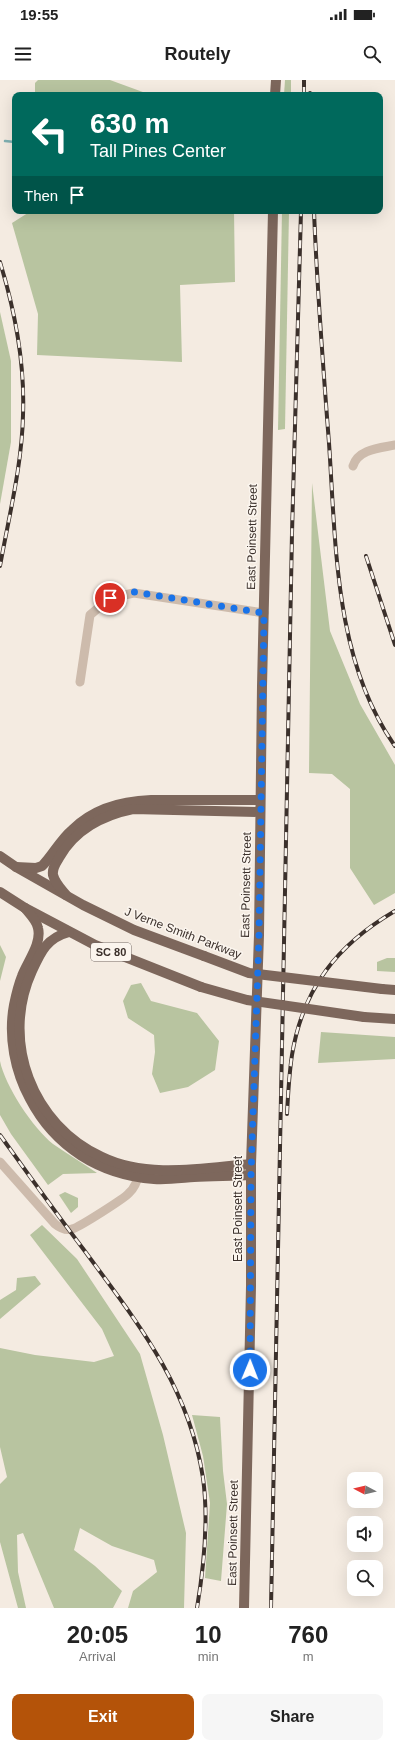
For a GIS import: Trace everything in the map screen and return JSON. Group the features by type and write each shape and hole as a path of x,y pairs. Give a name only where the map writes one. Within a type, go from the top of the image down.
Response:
{"main road":[{"path":"276,80 276,92"},
{"name":"East Poinsett Street","path":"244,1608 250,1362 251,1170 259,935 260,800 273,214"},
{"path":"16,867 36,868 42,866 72,829 98,811 116,805 136,800 260,800"},
{"path":"66,895 56,882 53,874 53,867 71,841 98,820 119,812 133,809 260,812"},
{"name":"J Verne Smith Parkway","path":"0,856 16,867 66,895 134,930 249,973 382,990 395,990"},
{"name":"SC 80","path":"0,892 25,908 95,945 201,987 247,1000 364,1017 395,1019"},
{"path":"25,908 36,922 39,933 36,946 22,975 13,1008 13,1048 16,1064 23,1085 43,1122 64,1144 97,1165 125,1174 140,1172"},
{"path":"69,932 56,936 49,942 41,953 27,982 19,1016 20,1042 25,1071 30,1085 46,1111 73,1140 102,1158 123,1164 154,1179 251,1170"}],"street":[{"path":"353,466 357,458 364,452 395,445"},
{"path":"80,682 90,615 110,598 134,592 264,613"},
{"path":"0,1162 55,1224 63,1229 73,1229 120,1201 130,1193 140,1172"}],"green space":[{"path":"38,80 110,80 143,92 35,92 35,83"},
{"path":"285,80 291,80 291,92 284,92"},
{"path":"26,214 234,214 235,282 180,285 182,362 37,355 38,314 12,223"},
{"path":"282,214 289,214 285,429 278,430"},
{"path":"0,312 11,361 11,442 0,504"},
{"path":"312,483 330,631 360,704 395,765 395,893 374,905 350,868 350,789 332,774 309,773"},
{"path":"0,945 6,957 0,981"},
{"path":"387,958 395,958 395,972 377,971 377,962"},
{"path":"141,983 151,1001 197,1013 219,1041 215,1070 188,1087 160,1093 152,1074 155,1052 154,1035 128,1018 123,1001 131,985"},
{"path":"321,1032 395,1037 395,1059 318,1063"},
{"path":"0,1061 14,1094 37,1128 53,1144 97,1173 63,1174 48,1185 11,1134 0,1115"},
{"path":"65,1192 78,1198 78,1207 71,1213 59,1195"},
{"path":"42,1225 77,1259 140,1354 163,1435 186,1533 184,1608 128,1608 133,1591 157,1572 154,1560 112,1546 80,1528 74,1550 95,1566 122,1591 113,1608 54,1608 23,1533 17,1535 18,1572 26,1608 18,1608 0,1542 0,1484 7,1477 0,1447 0,1348 35,1355 94,1362 114,1356 102,1329 30,1235"},
{"path":"35,1276 41,1284 0,1319 0,1300 16,1290 17,1278"},
{"path":"192,1415 220,1417 223,1471 227,1504 221,1581 205,1578 210,1503 203,1456"}],"waterway":[{"path":"5,141 12,142"}],"railway":[{"path":"304,80 304,92"},
{"path":"271,1608 292,533 301,214"},
{"path":"314,214 318,298 334,521 342,600 349,639 360,677 375,712 395,746"},
{"path":"0,262 18,337 21,357 23,396 20,453 0,566"},
{"path":"366,556 395,645"},
{"path":"287,1114 291,1062 297,1031 314,989 326,971 356,938 374,924 395,911"},
{"path":"0,1135 123,1303 158,1356 173,1384 186,1414 196,1445 203,1478 206,1511 202,1576 197,1608"}],"route":[{"path":"110,598 134,592 264,613 259,935 251,1175 250,1370"}]}
